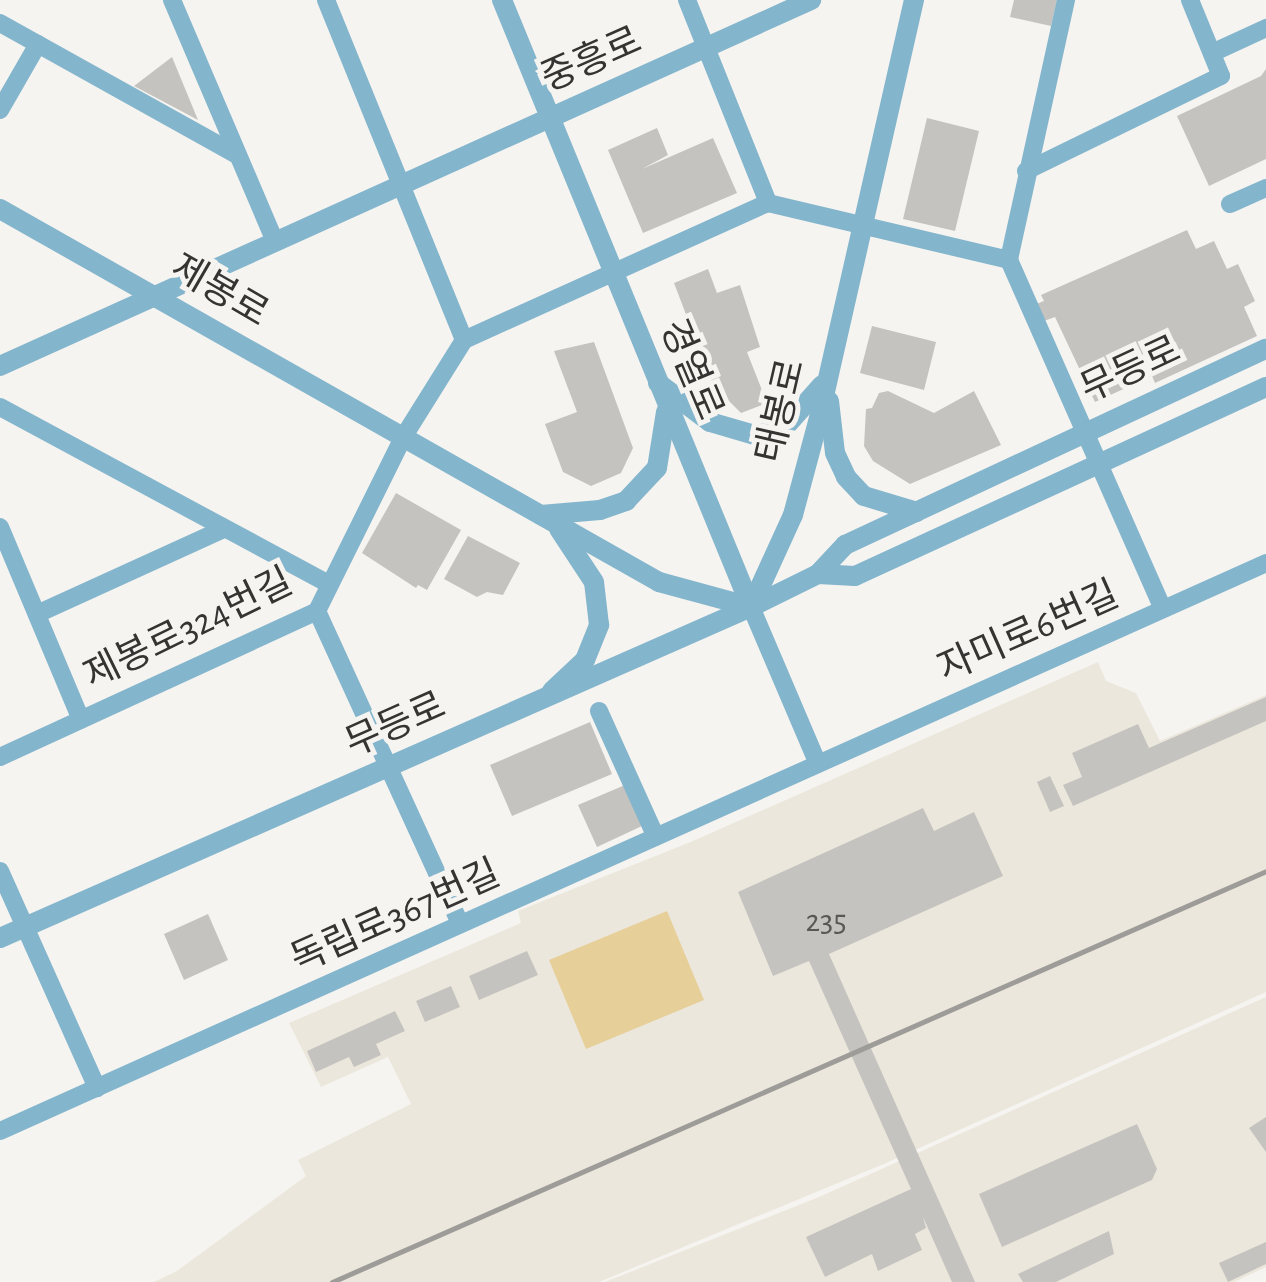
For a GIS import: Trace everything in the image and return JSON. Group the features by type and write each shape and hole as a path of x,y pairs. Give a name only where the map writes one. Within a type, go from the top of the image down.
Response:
{"street":[{"path":"172,0 275,242"},
{"path":"326,0 464,340"},
{"name":"경열로","path":"502,0 610,271 752,607"},
{"path":"687,0 768,203"},
{"name":"중흥로","path":"0,366 812,0"},
{"name":"태봉로","path":"752,607 792,516 914,0"},
{"path":"1066,0 1009,260 1082,433 1163,609"},
{"path":"1026,170 1220,76 1190,0"},
{"path":"0,23 237,155"},
{"path":"1212,53 1266,28"},
{"path":"0,110 38,44"},
{"path":"1230,204 1266,188"},
{"path":"404,436 464,340 768,203 1009,260"},
{"name":"제봉로","path":"0,209 659,582 752,607"},
{"name":"무등로","path":"0,938 752,607 818,574 845,545 1266,348"},
{"path":"656,382 710,422 755,435 784,428 826,379"},
{"path":"826,379 835,454 846,477 864,496 917,512"},
{"name":"무등로","path":"818,574 856,576 1266,387"},
{"path":"540,702 585,660 600,625 594,582 548,519 600,510 626,501 641,488 658,468 666,404"},
{"path":"0,407 327,584"},
{"name":"제봉로324번길","path":"0,757 317,610 404,436"},
{"path":"0,527 37,614 221,530"},
{"name":"자미로6번길","path":"817,762 1266,562"},
{"path":"752,607 817,762"},
{"path":"317,610 460,924"},
{"name":"제봉로324번길","path":"37,614 81,720"},
{"path":"599,712 656,837"},
{"name":"독립로367번길","path":"0,1131 817,762"},
{"path":"0,871 96,1088"}],"shaded area":[{"path":"1098,662 1106,681 1136,693 1160,741 1266,695 1266,992 886,1163 599,1282 154,1282 177,1271 306,1176 298,1160 411,1104 388,1057 321,1087 289,1023 521,923 518,911 693,841"},
{"path":"667,911 704,1000 586,1049 549,960"},
{"path":"1266,997 1266,1267 1234,1282 605,1282 819,1197"}],"building":[{"path":"1014,0 1057,0 1051,26 1010,17"},
{"path":"172,57 198,120 134,86"},
{"path":"1266,69 1266,159 1209,186 1177,116 1261,76"},
{"path":"927,118 979,131 955,231 903,219"},
{"path":"657,128 668,155 642,169 713,138 737,193 643,233 608,150"},
{"path":"1187,230 1196,249 1214,241 1227,269 1238,264 1255,301 1244,307 1257,336 1155,383 1152,376 1095,402 1055,317 1044,321 1034,305 1044,301 1041,295"},
{"path":"708,269 717,293 740,285 760,347 747,352 767,403 741,413 713,385 674,283"},
{"path":"872,326 936,342 924,390 860,373"},
{"path":"594,342 633,448 621,473 591,486 563,472 545,424 577,412 554,351"},
{"path":"888,391 934,413 974,391 1001,445 910,484 873,461 864,446 866,409 872,408 879,393"},
{"path":"396,493 461,530 427,590 418,585 416,588 362,553"},
{"path":"468,536 520,563 503,595 487,592 477,597 444,579"},
{"path":"1266,697 1266,721 1073,806 1063,785 1082,777 1072,753 1138,724 1149,748"},
{"path":"590,722 612,774 512,816 490,765"},
{"path":"1050,776 1064,806 1050,812 1037,782"},
{"path":"625,785 642,826 597,847 578,805"},
{"path":"923,808 934,831 974,812 1003,876 829,954 975,1282 952,1282 923,1217 926,1228 915,1234 922,1250 878,1271 872,1254 825,1277 806,1237 911,1189 809,961 773,976 738,892"},
{"path":"208,914 228,960 184,980 164,934"},
{"path":"527,951 538,975 479,1000 469,976"},
{"path":"451,986 460,1007 425,1022 416,1001"},
{"path":"395,1011 405,1031 376,1044 381,1055 354,1067 349,1057 316,1072 307,1051"},
{"path":"1266,1117 1266,1152 1249,1128"},
{"path":"1137,1124 1157,1169 1152,1180 1002,1247 979,1194"},
{"path":"1109,1231 1114,1254 1056,1282 1023,1282 1018,1274"},
{"path":"1266,1242 1266,1264 1228,1282 1219,1263"}],"railway":[{"path":"332,1282 1266,871"}]}
